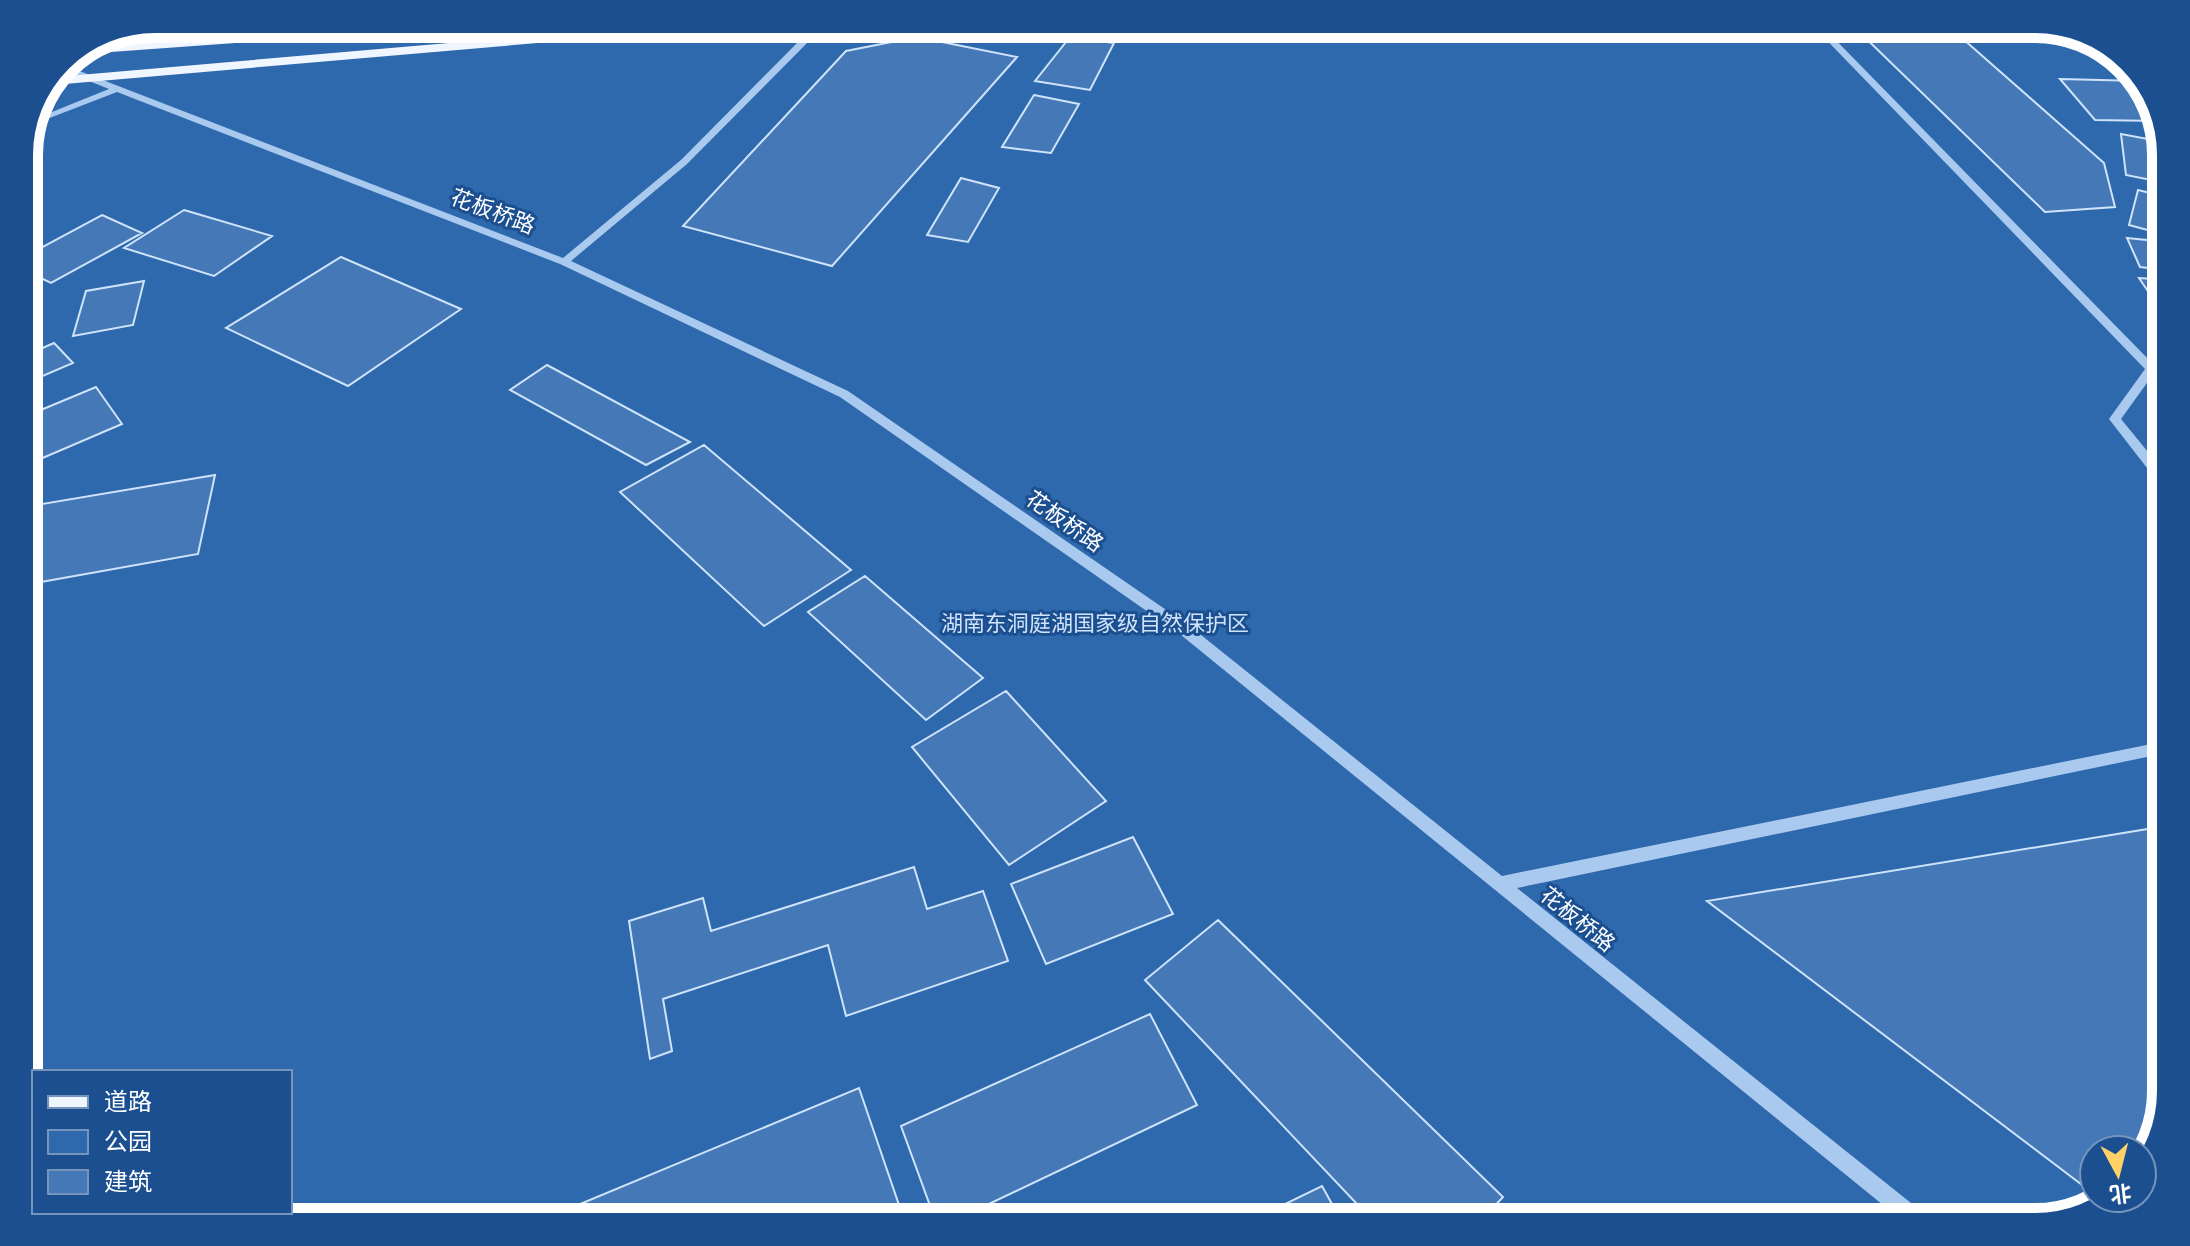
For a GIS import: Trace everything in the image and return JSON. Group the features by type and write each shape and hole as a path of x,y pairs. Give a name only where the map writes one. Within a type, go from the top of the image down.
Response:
{"main road":[{"path":"105,50 259,38"},
{"path":"65,80 553,38"}],"street":[{"path":"564,262 684,162 807,38"},
{"path":"1829,38 2151,369 2115,419 2152,465"},
{"name":"花板桥路","path":"73,72 564,262 844,394 1186,631 1902,1208"},
{"path":"44,119 116,89"},
{"path":"1499,884 2152,750"}],"green space":[{"name":"湖南东洞庭湖国家级自然保护区","path":"155,38 2035,38 2080,47 2106,62 2128,84 2146,117 2152,147 2152,1091 2144,1134 2078,1134 2078,1200 2035,1208 292,1208 292,1070 38,1070 38,147 50,103 62,84 96,54 117,44"}],"building":[{"path":"922,38 1017,57 832,266 683,226 846,51"},
{"path":"1069,38 1114,43 1090,90 1035,81"},
{"path":"1865,38 1962,38 2104,163 2115,207 2045,212"},
{"path":"2060,79 2125,81 2147,121 2095,120"},
{"path":"1034,95 1079,104 1051,153 1002,147"},
{"path":"2121,134 2151,140 2152,180 2126,175"},
{"path":"961,178 999,188 968,242 927,235"},
{"path":"2138,190 2152,194 2152,231 2129,225"},
{"path":"184,210 272,236 214,276 124,248"},
{"path":"102,215 142,233 51,283 38,277 38,249"},
{"path":"2127,238 2152,241 2152,268 2140,267"},
{"path":"341,257 461,309 348,386 226,328"},
{"path":"2139,278 2152,279 2152,297"},
{"path":"144,281 133,325 73,336 86,291"},
{"path":"54,343 73,363 38,378 38,350"},
{"path":"547,365 690,442 646,465 510,390"},
{"path":"96,387 122,424 38,460 38,411"},
{"path":"704,445 851,570 764,626 620,492"},
{"path":"215,475 198,554 38,583 38,505"},
{"path":"865,576 983,678 926,720 808,612"},
{"path":"1006,691 1106,801 1009,865 912,747"},
{"path":"2152,828 2152,1091 2148,1121 2144,1134 2078,1134 2078,1182 1707,901"},
{"path":"1133,837 1173,914 1046,964 1011,884"},
{"path":"914,867 927,909 983,891 1008,961 846,1016 828,945 663,999 672,1051 650,1059 629,921 703,898 711,931"},
{"path":"1218,920 1503,1197 1493,1208 1361,1208 1145,980"},
{"path":"1150,1014 1197,1105 980,1208 931,1208 901,1126"},
{"path":"859,1088 899,1205 892,1208 571,1208"},
{"path":"1322,1186 1334,1208 1277,1208"}]}
